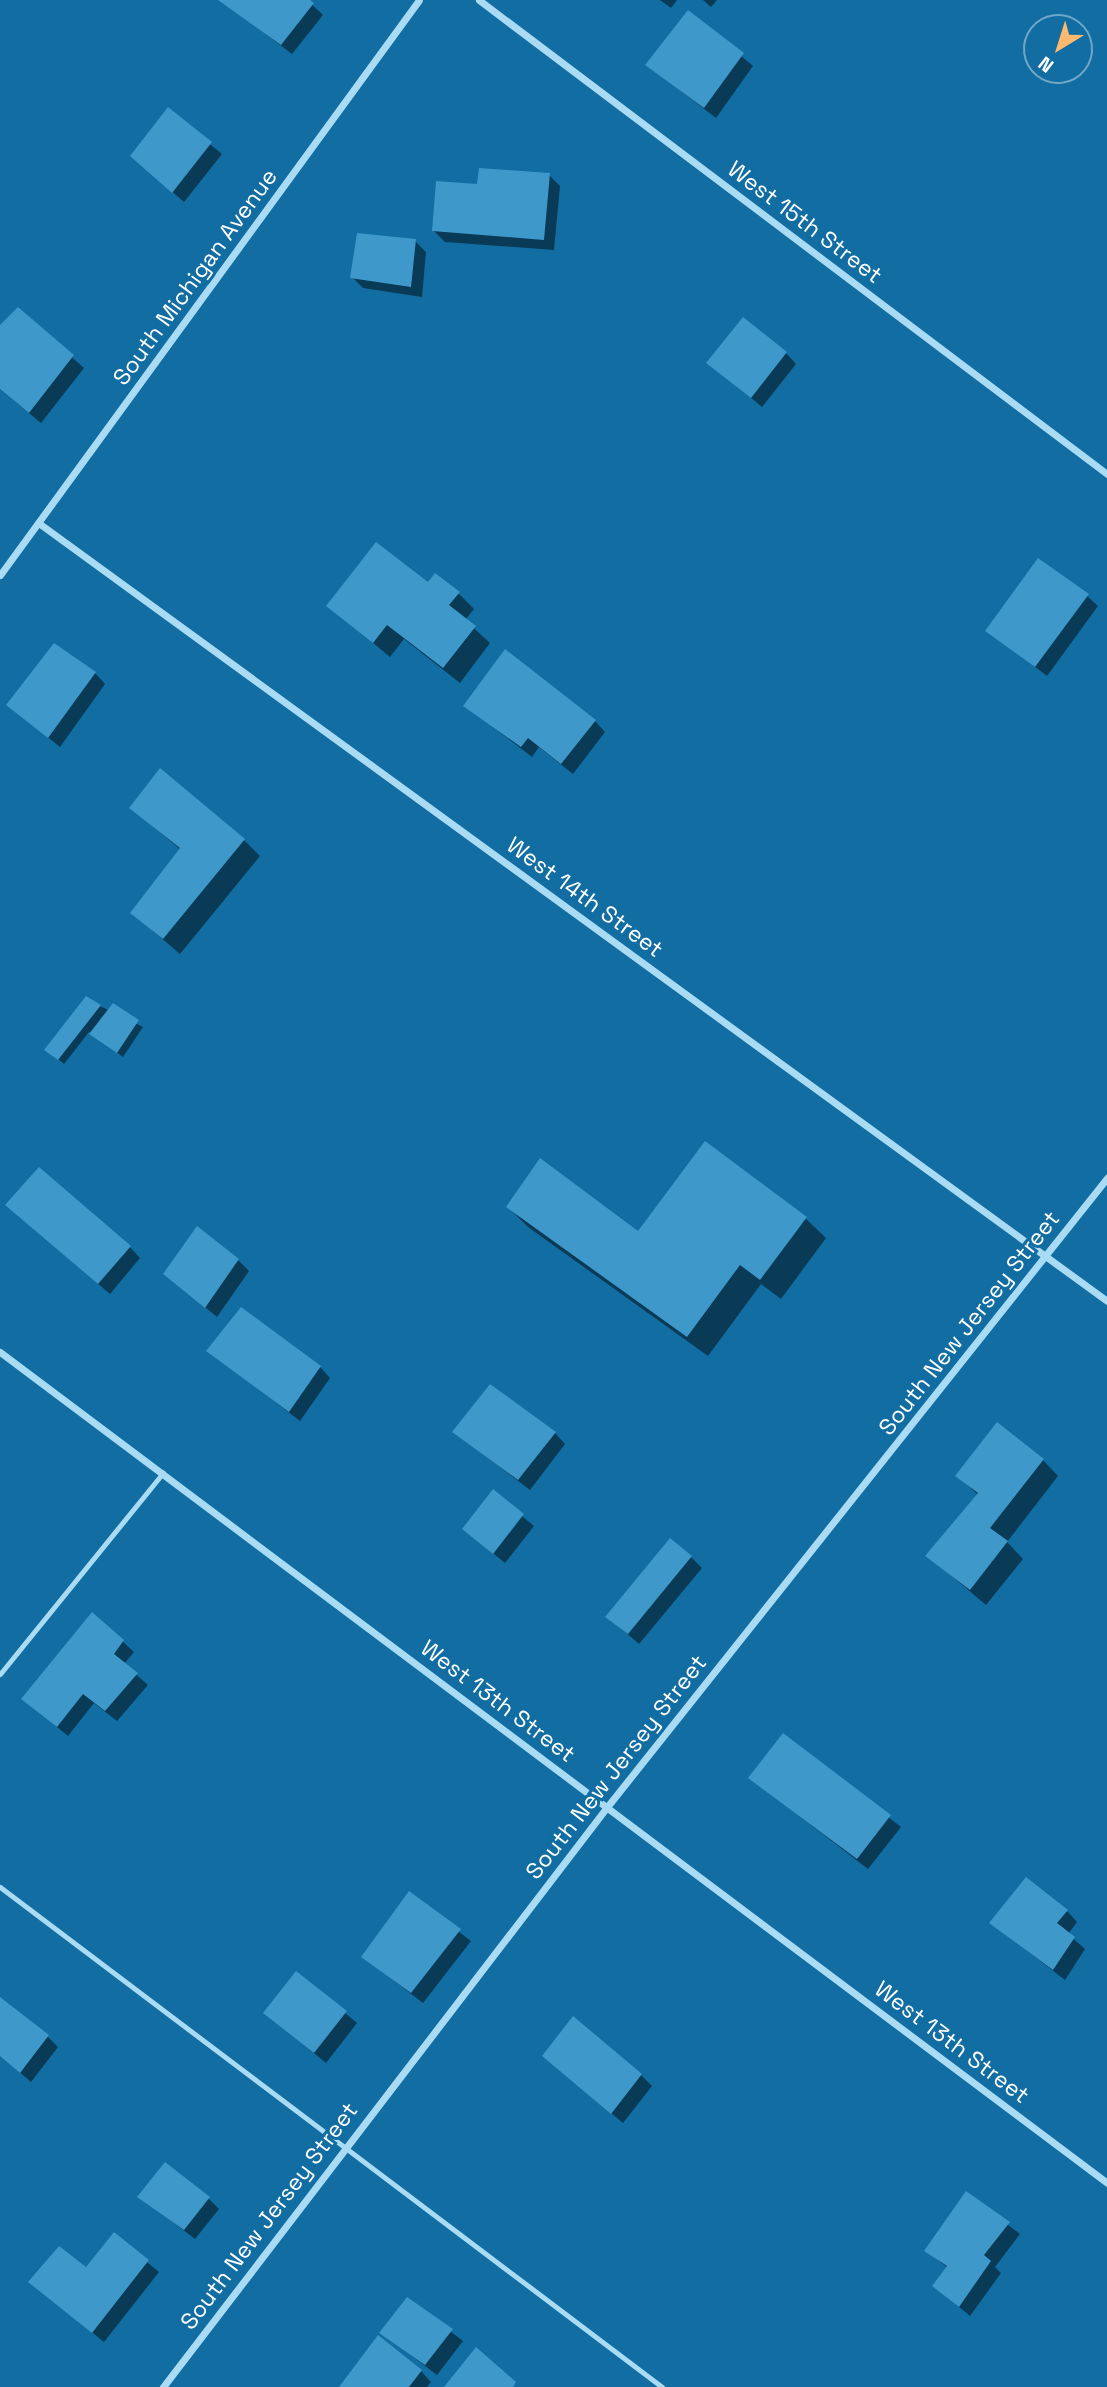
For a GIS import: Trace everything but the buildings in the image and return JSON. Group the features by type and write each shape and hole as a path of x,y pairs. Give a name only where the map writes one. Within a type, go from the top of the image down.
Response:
{"street":[{"name":"South Michigan Avenue","path":"0,575 40,524 419,0"},
{"name":"West 15th Street","path":"480,0 1107,474"},
{"name":"West 14th Street","path":"40,524 1107,1301"},
{"name":"South New Jersey Street","path":"163,2387 607,1807 1047,1257 1107,1178"},
{"name":"West 13th Street","path":"0,1352 1107,2183"}],"lane":[{"path":"0,1674 163,1473"},
{"path":"0,1887 348,2145 662,2387"}]}
